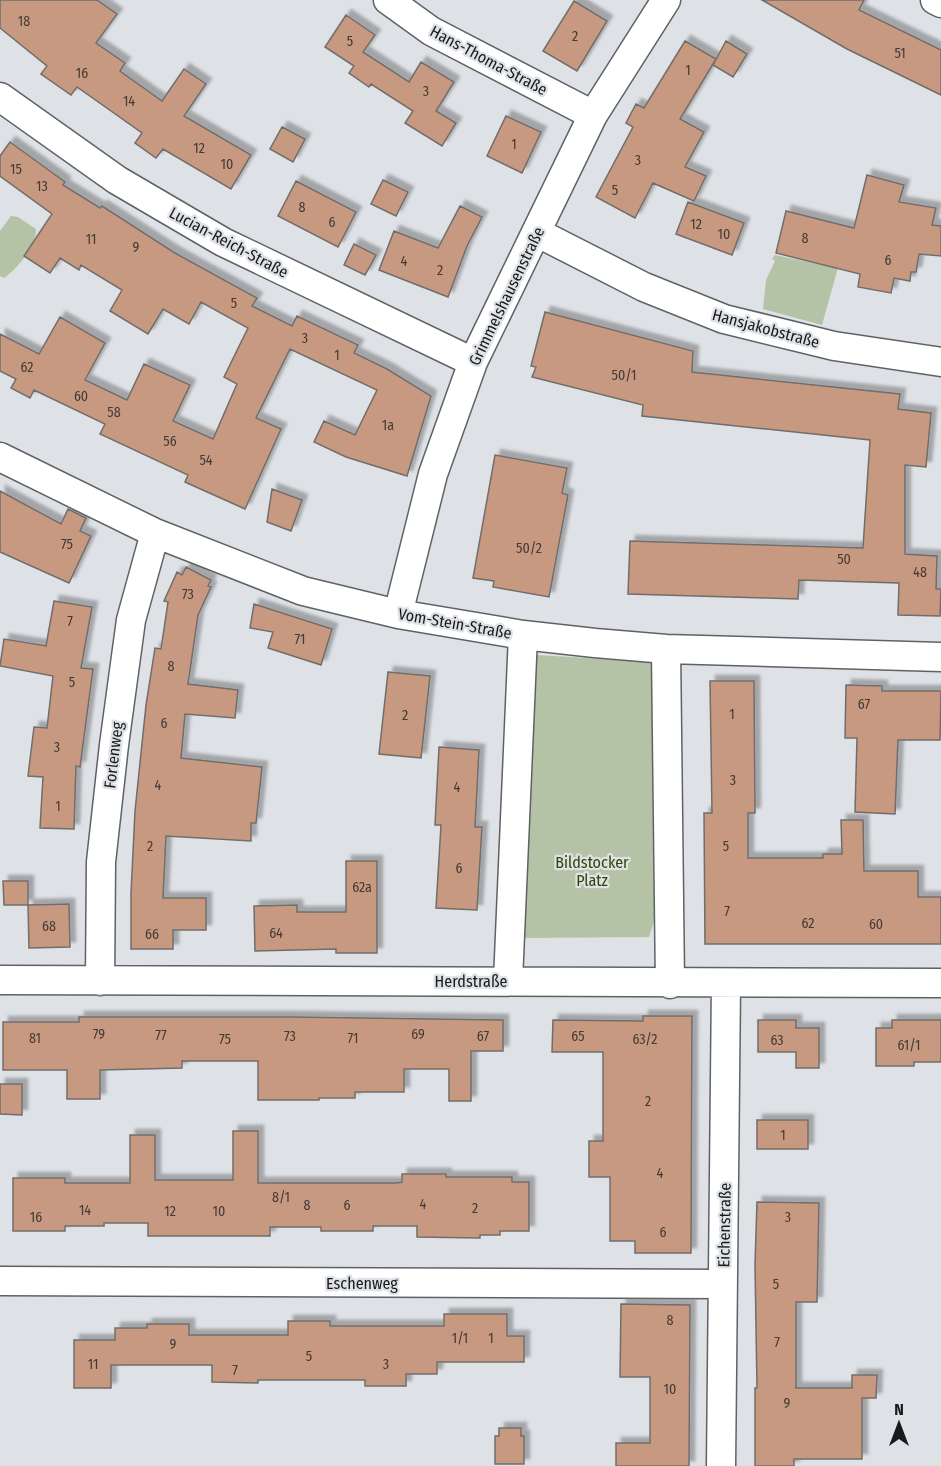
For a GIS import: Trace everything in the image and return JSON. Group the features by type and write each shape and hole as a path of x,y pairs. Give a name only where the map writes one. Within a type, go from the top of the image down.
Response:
{"street":[{"name":"Hans-Thoma-Straße","path":"388,0 431,32 593,115"},
{"name":"Grimmelshausenstraße","path":"398,614 433,474 473,362 593,115 666,0"},
{"path":"935,0 941,3"},
{"name":"Lucian-Reich-Straße","path":"0,97 117,180 223,242 473,362"},
{"name":"Hansjakobstraße","path":"536,232 644,287 724,320 834,346 941,362"},
{"name":"Vom-Stein-Straße","path":"0,457 155,533 303,591 398,614 523,635 666,649 941,657"},
{"name":"Forlenweg","path":"100,981 101,862 114,745 131,620 155,533"},
{"path":"508,981 523,635"},
{"path":"666,649 670,984"},
{"name":"Herdstraße","path":"0,980 941,984"},
{"name":"Eichenstraße","path":"721,1466 726,983"},
{"name":"Eschenweg","path":"0,1281 723,1284"}],"green space":[{"path":"11,216 18,217 36,229 33,242 25,256 4,278 0,276 0,231"},
{"path":"775,255 823,265 839,264 822,325 763,309 766,280 775,261 772,259"},
{"name":"Bildstocker Platz","path":"537,655 654,662 659,906 649,937 524,938"}],"building":[{"path":"0,0 97,0 117,14 96,43 125,63 120,71 162,101 184,69 206,84 184,116 251,155 231,189 163,149 156,158 135,143 142,133 77,87 71,95 41,74 47,66 0,28"},
{"path":"762,0 864,0 859,10 941,50 941,95 847,49"},
{"path":"574,1 607,21 577,71 543,51"},
{"path":"346,15 375,35 363,52 409,82 421,62 454,82 436,111 456,123 442,146 405,123 413,111 371,84 369,87 349,73 354,66 325,47"},
{"path":"685,41 716,59 680,119 704,132 685,167 706,176 694,201 653,183 635,218 596,197 633,127 626,123 636,104 644,108"},
{"path":"726,41 747,54 733,77 713,65"},
{"path":"506,116 541,132 522,173 487,156"},
{"path":"282,127 305,139 293,162 270,149"},
{"path":"10,142 65,182 63,185 100,208 102,206 175,253 257,298 252,306 292,326 297,316 358,345 354,353 387,369 431,396 407,476 346,457 314,442 324,421 355,435 377,390 290,349 256,418 281,429 245,509 185,482 188,475 100,434 105,424 34,390 30,398 11,388 16,379 0,371 0,334 39,354 60,317 105,343 85,380 127,400 144,364 190,385 173,421 213,439 237,384 224,377 248,328 201,302 189,324 163,309 148,334 110,311 122,290 81,265 79,270 60,258 50,273 24,256 52,214 0,176 0,156"},
{"path":"867,175 904,185 899,202 936,208 932,225 941,226 941,256 919,254 916,272 911,272 910,281 894,278 891,293 858,287 860,274 776,253 786,211 854,228"},
{"path":"383,180 408,192 396,216 371,204"},
{"path":"296,181 356,212 338,247 278,216"},
{"path":"688,202 744,223 732,255 676,234"},
{"path":"460,206 482,217 467,246 448,297 379,270 394,231 438,248"},
{"path":"354,244 376,255 365,275 344,265"},
{"path":"545,312 693,351 692,372 900,394 898,409 931,413 926,467 905,465 905,554 937,556 936,589 941,589 940,616 898,615 899,583 799,580 798,599 628,594 630,541 863,548 870,440 642,416 643,405 532,377 536,367 531,366"},
{"path":"495,455 567,468 562,493 568,495 549,597 493,587 494,581 473,578"},
{"path":"272,489 302,500 291,531 267,522"},
{"path":"0,491 61,524 68,509 86,518 80,531 91,536 69,583 0,552"},
{"path":"186,567 211,580 208,586 211,587 198,615 188,684 238,690 235,718 185,714 181,758 262,767 256,823 251,823 251,841 166,836 163,898 206,898 206,930 173,930 173,949 131,949 135,811 146,705 155,648 161,649 168,602 164,601 177,572 182,575"},
{"path":"54,601 92,607 81,668 93,669 80,767 76,766 74,829 40,828 43,777 28,776 34,727 47,728 53,676 0,666 4,639 46,646"},
{"path":"254,604 332,629 321,665 268,648 273,632 250,628"},
{"path":"388,672 430,676 421,758 379,754"},
{"path":"710,681 754,681 755,813 748,813 748,858 823,858 823,854 842,854 841,820 863,820 864,871 918,871 918,897 941,897 941,944 705,944 704,813 712,813"},
{"path":"846,685 882,686 882,691 941,691 940,740 898,740 895,814 855,812 857,738 845,738"},
{"path":"439,747 479,750 475,827 482,827 477,910 436,908 441,825 435,825"},
{"path":"346,861 377,861 377,953 336,953 336,949 255,951 254,906 297,905 297,912 346,912"},
{"path":"3,881 28,881 28,905 4,905"},
{"path":"69,904 70,947 29,948 28,905"},
{"path":"643,1016 692,1016 691,1253 635,1253 635,1241 610,1241 610,1177 589,1177 589,1141 603,1141 603,1052 552,1052 553,1020 643,1021"},
{"path":"79,1017 503,1020 503,1051 471,1051 471,1101 449,1101 449,1069 404,1069 404,1092 355,1092 355,1098 319,1098 319,1100 258,1100 258,1061 182,1061 182,1068 100,1070 100,1099 67,1099 67,1070 3,1070 3,1022 79,1022"},
{"path":"758,1020 796,1020 796,1028 819,1028 819,1068 796,1068 796,1052 758,1052"},
{"path":"892,1020 941,1020 941,1062 914,1062 914,1066 876,1066 876,1028 892,1028"},
{"path":"0,1084 22,1084 22,1115 0,1114"},
{"path":"757,1120 808,1120 808,1149 757,1149"},
{"path":"233,1131 258,1131 258,1183 396,1183 402,1182 402,1174 512,1177 512,1182 529,1182 529,1231 500,1231 500,1235 480,1235 480,1238 417,1237 417,1226 373,1226 373,1231 321,1231 321,1227 270,1227 270,1236 148,1236 148,1223 104,1223 104,1226 65,1226 65,1231 13,1231 13,1178 65,1178 65,1183 130,1183 130,1135 155,1135 155,1180 233,1180"},
{"path":"757,1202 819,1203 817,1302 796,1302 796,1388 852,1388 852,1375 877,1375 876,1398 862,1398 862,1459 794,1459 794,1466 755,1466"},
{"path":"621,1304 690,1305 689,1466 616,1466 616,1443 650,1443 650,1377 620,1377"},
{"path":"444,1314 507,1314 507,1336 524,1336 524,1362 437,1362 437,1374 406,1374 406,1386 365,1386 365,1380 212,1382 212,1365 111,1365 111,1388 74,1388 74,1340 115,1340 115,1328 147,1328 147,1324 189,1324 189,1335 288,1335 288,1321 330,1321 330,1326 444,1326"},
{"path":"499,1428 521,1428 521,1436 524,1436 524,1464 495,1464 495,1436 499,1436"}]}
